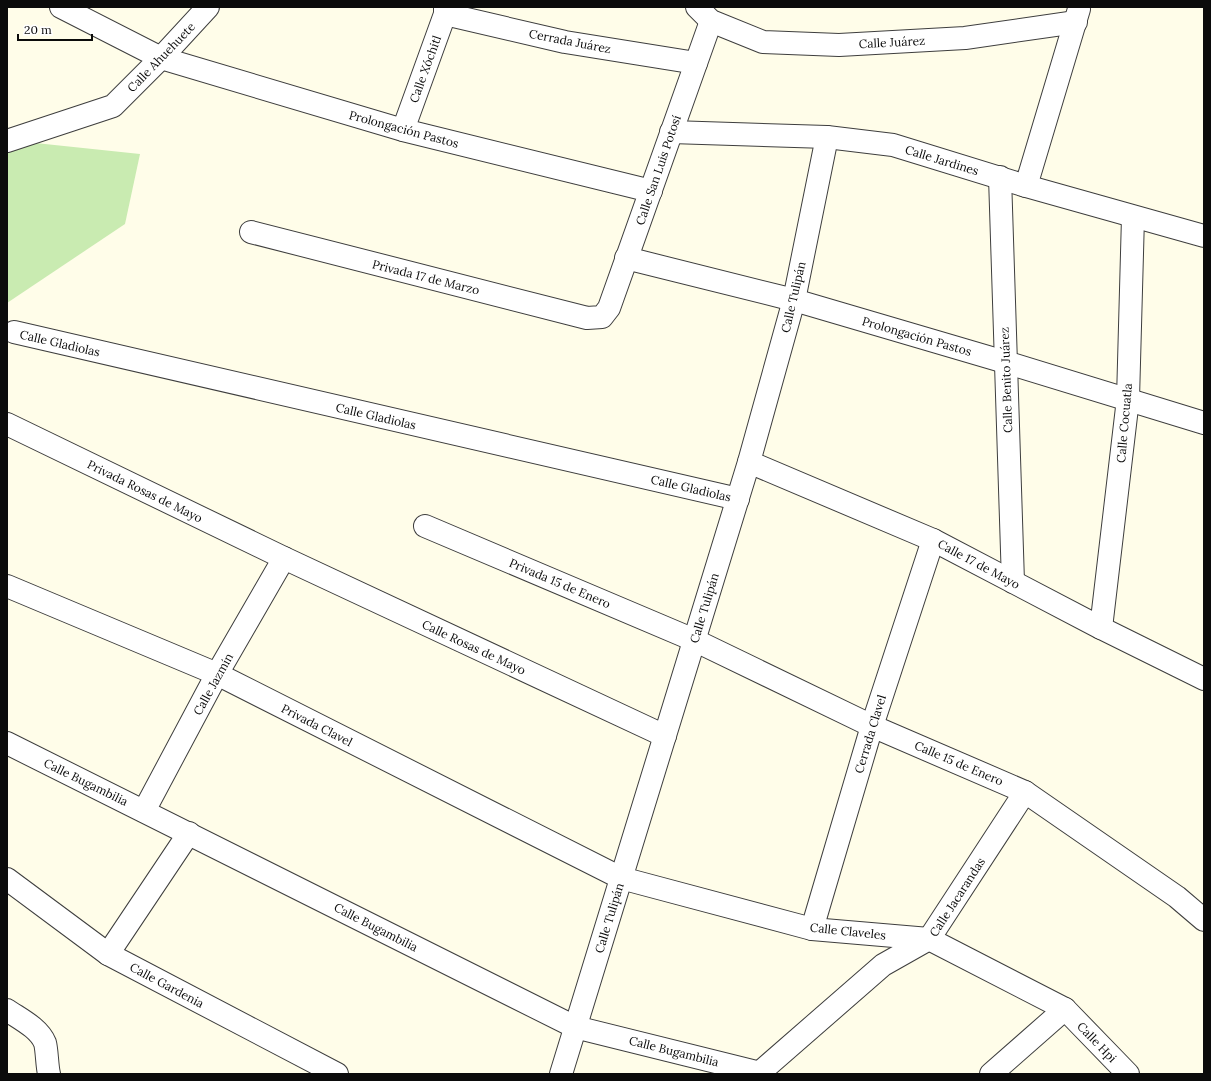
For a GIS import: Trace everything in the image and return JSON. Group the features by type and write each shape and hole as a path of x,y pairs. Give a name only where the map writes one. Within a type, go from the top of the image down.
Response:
{"street":[{"name":"Prolongación Pastos","path":"61,7 161,58 403,130 651,191"},
{"name":"Calle Ahuehuete","path":"7,141 113,106 161,58 208,7"},
{"name":"Cerrada Juárez","path":"445,10 565,42 696,63"},
{"name":"Calle Xóchitl","path":"403,130 445,10"},
{"name":"Calle San Luis Potosí","path":"602,317 609,308 696,63 704,14"},
{"name":"Calle Juárez","path":"704,14 763,42 839,45 965,38 1078,14"},
{"path":"1026,186 1078,14"},
{"name":"Calle Jardines","path":"671,132 827,137 893,145 1026,186 1204,236"},
{"name":"Calle Tulipán","path":"560,1074 749,462 794,300 827,137"},
{"name":"Calle Benito Juárez","path":"1000,178 1012,582"},
{"name":"Calle Cocuatla","path":"1101,628 1128,399 1133,217"},
{"name":"Privada 17 de Marzo","path":"251,232 587,318 602,317"},
{"name":"Prolongación Pastos","path":"626,258 794,300 1005,362 1204,423"},
{"name":"Calle Gladiolas","path":"14,332 738,498"},
{"name":"Privada Rosas de Mayo","path":"7,424 284,558"},
{"name":"Calle 17 de Mayo","path":"749,462 933,540 1101,628 1204,679"},
{"name":"Privada 15 de Enero","path":"425,526 694,640"},
{"name":"Cerrada Clavel","path":"812,929 872,726 933,540"},
{"name":"Calle Jazmín","path":"144,811 217,674 284,558"},
{"name":"Calle Rosas de Mayo","path":"284,558 665,736"},
{"name":"Privada Clavel","path":"7,586 217,674 621,878"},
{"name":"Calle 15 de Enero","path":"694,640 872,726 1025,792 1177,897 1204,920"},
{"name":"Calle Bugambilia","path":"7,743 575,1027 759,1073"},
{"name":"Calle Jacarandas","path":"759,1073 883,965 930,939 1025,792"},
{"path":"108,954 189,833"},
{"name":"Calle Claveles","path":"621,878 812,929 930,939 1065,1009"},
{"name":"Calle Gardenia","path":"7,879 108,954 337,1074"},
{"path":"991,1074 1065,1009"},
{"name":"Calle Hpi","path":"1065,1009 1128,1074"},
{"path":"7,1010 28,1024 38,1033 45,1043 49,1074"}],"green space":[{"path":"7,140 140,154 125,224 7,303"}]}
